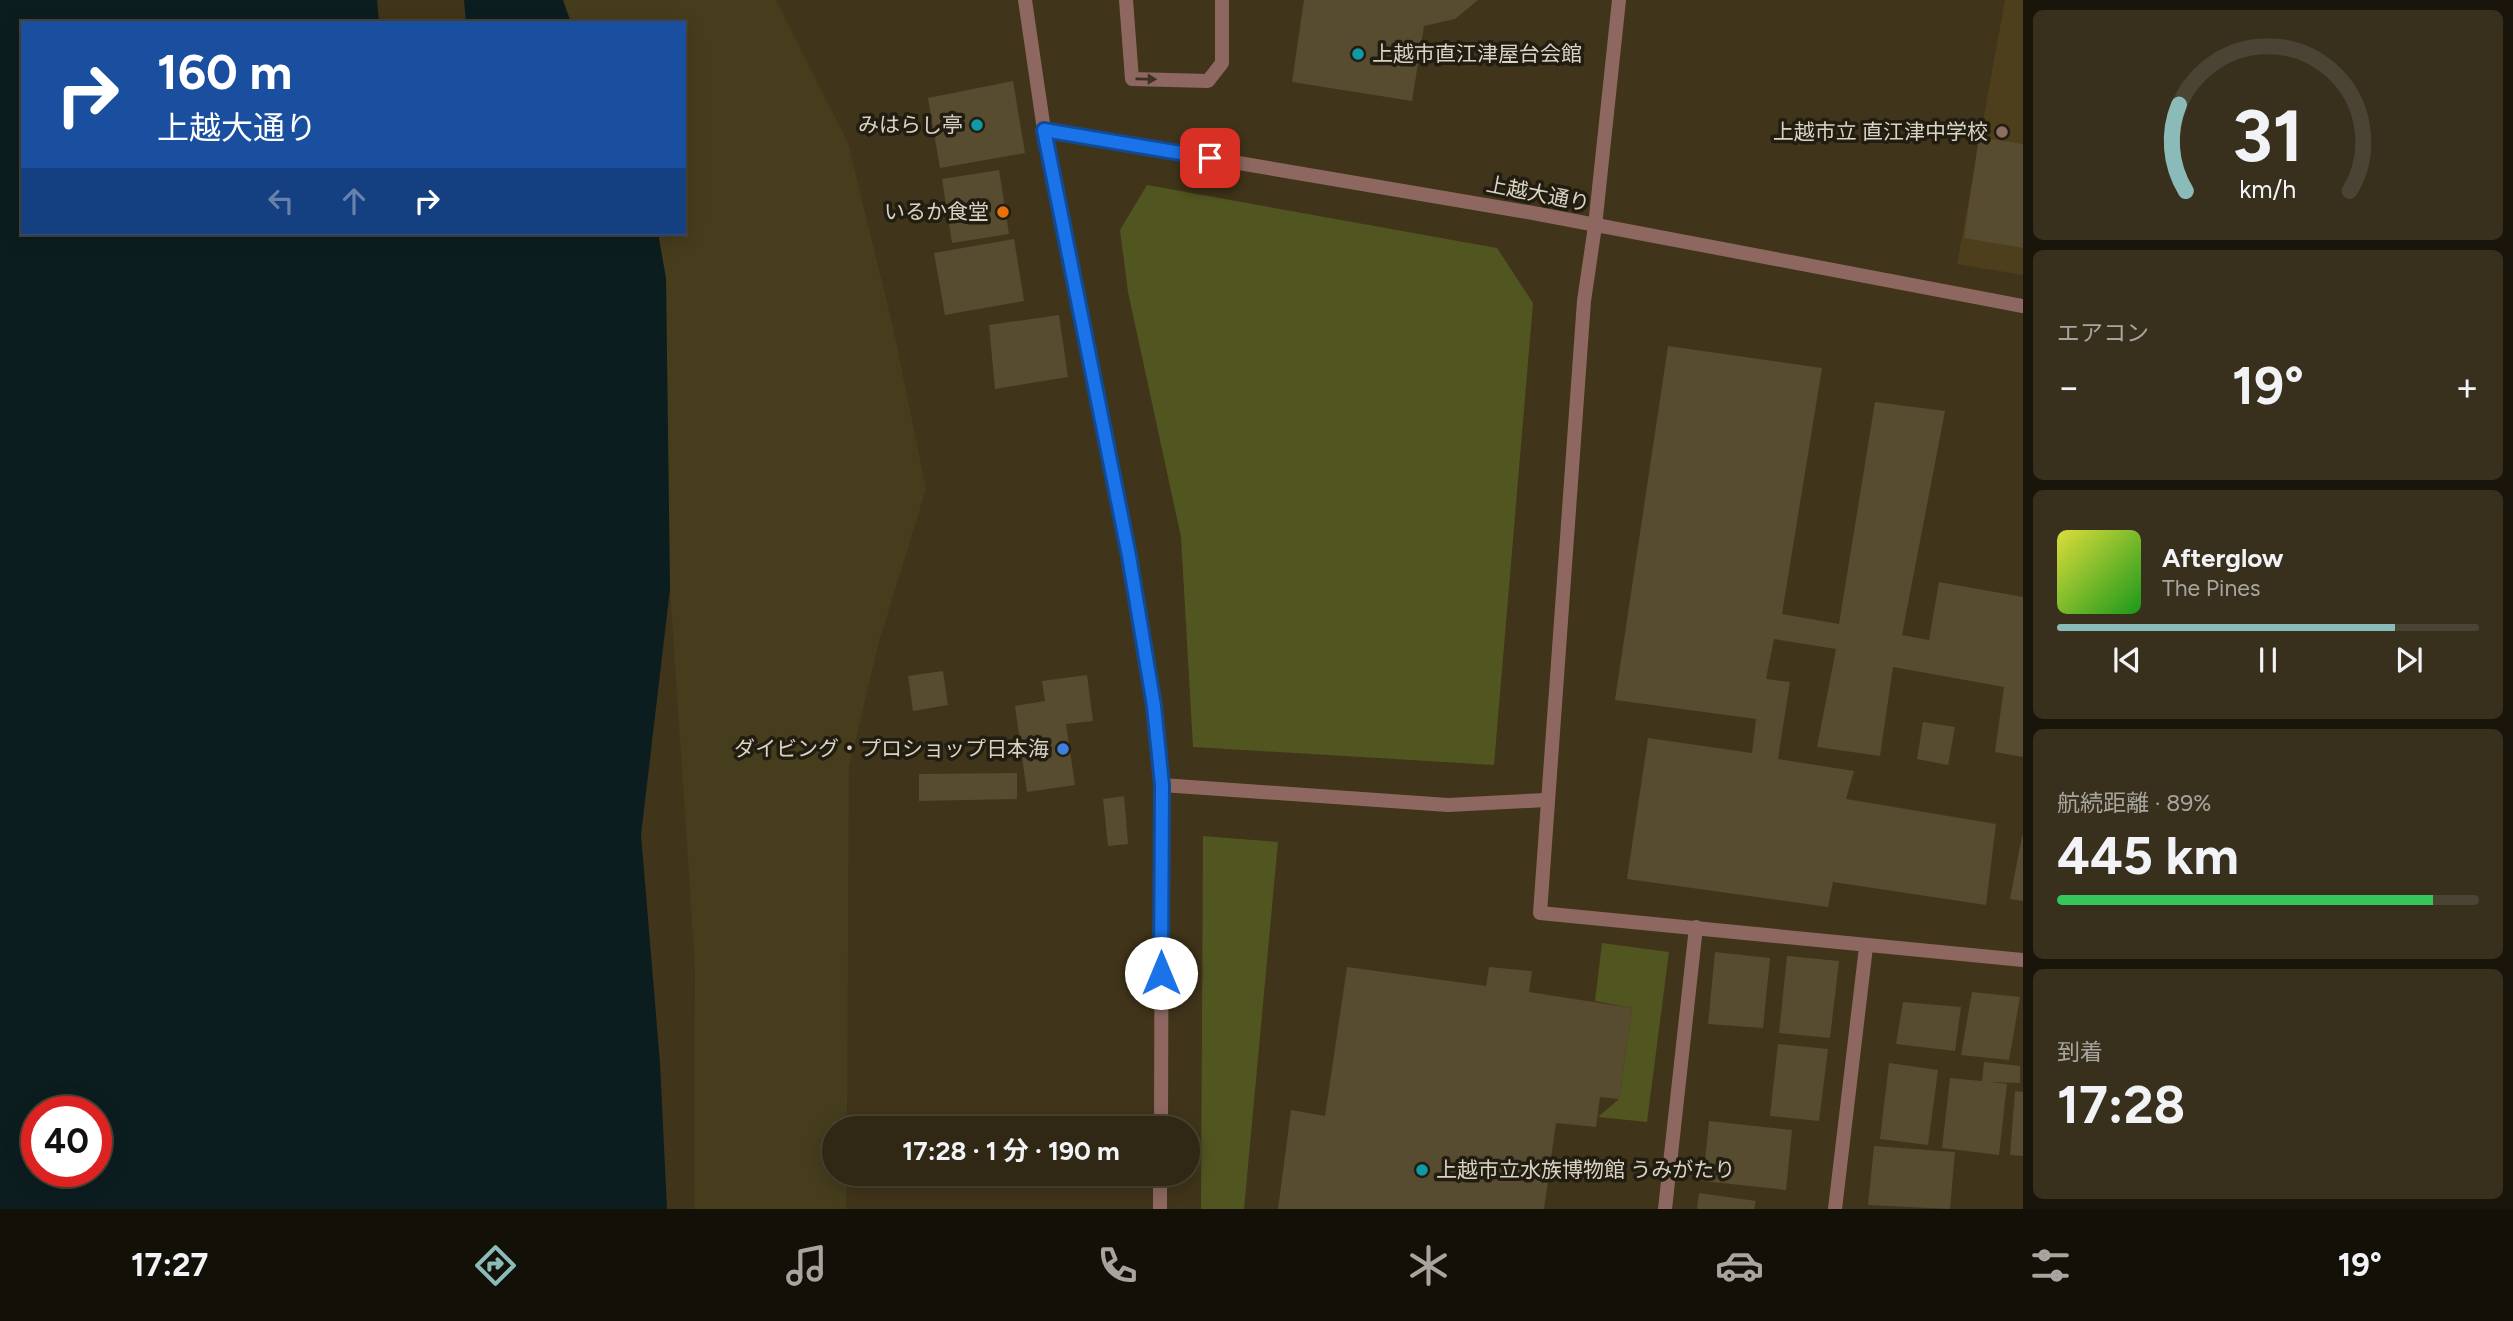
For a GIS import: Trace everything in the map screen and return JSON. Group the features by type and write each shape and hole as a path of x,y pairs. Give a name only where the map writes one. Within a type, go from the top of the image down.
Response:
{"street":[{"path":"1025,0 1044,130 1129,556 1154,706 1162,785 1161,1116"},
{"path":"1126,0 1132,79 1208,80 1222,63 1222,0"},
{"path":"1619,0 1595,226 1584,301 1546,800 1541,913 1696,927 1866,947 2023,960"},
{"name":"上越大通り","path":"1044,130 1595,226 2023,306"},
{"path":"1162,785 1448,805 1546,800"},
{"path":"1665,1209 1696,927"},
{"path":"1835,1209 1866,947"},
{"path":"1160,1186 1160,1209"}],"shaded area":[{"path":"0,0 563,0 570,21 21,21 21,235 658,235 666,278 670,589 641,835 660,1063 667,1209 0,1209"},
{"name":"上越市立 直江津中学校","path":"2005,0 2023,0 2023,275 1957,264"}],"green space":[{"path":"1147,185 1497,248 1533,303 1494,765 1193,747 1181,537 1128,292 1120,230"},
{"path":"1203,836 1278,842 1244,1209 1201,1209"},
{"path":"1602,943 1669,952 1647,1122 1598,1117 1619,1099 1632,1008 1595,1001"}],"sand":[{"path":"563,0 776,0 848,143 893,327 926,489 879,642 849,767 847,1116 822,1116 822,1186 847,1186 846,1209 694,1209 695,967 670,589 666,278 658,235 686,235 686,21 570,21"}],"pier":[{"path":"377,0 464,0 466,21 379,21"}],"building":[{"name":"上越市直江津屋台会館","path":"1304,0 1478,0 1455,19 1424,26 1412,101 1292,82"},
{"name":"みはらし亭","path":"1013,81 1025,153 940,168 928,98"},
{"path":"1979,137 2023,144 2023,248 1964,238"},
{"path":"999,170 1009,234 952,243 942,179"},
{"path":"1014,239 1024,301 945,315 934,253"},
{"path":"1059,315 1068,377 995,389 989,325"},
{"path":"1668,346 1822,368 1782,614 1839,624 1875,402 1945,411 1902,635 1929,640 1939,582 2023,597 2023,757 1995,752 2004,687 1893,667 1880,756 1817,747 1836,649 1774,639 1766,679 1790,682 1778,759 1854,771 1846,799 1996,824 1986,905 1833,882 1828,907 1627,879 1648,738 1752,753 1756,719 1615,700"},
{"path":"943,671 948,705 913,711 908,676"},
{"path":"1087,675 1093,721 1066,724 1075,785 1027,792 1015,706 1045,701 1042,681"},
{"path":"1923,722 1955,727 1948,765 1917,759"},
{"path":"1017,773 1017,799 919,801 919,774"},
{"path":"1124,796 1128,844 1108,846 1103,799"},
{"path":"2023,836 2023,901 2010,899"},
{"path":"1715,952 1770,958 1763,1028 1708,1024"},
{"path":"1787,956 1839,961 1830,1038 1779,1033"},
{"path":"1347,967 1486,986 1489,967 1532,971 1529,992 1632,1008 1619,1099 1600,1097 1596,1127 1556,1123 1544,1209 1278,1209 1291,1110 1325,1116"},
{"path":"1972,992 2020,997 2009,1060 1961,1055"},
{"path":"1903,1002 1961,1007 1955,1051 1896,1044"},
{"path":"1778,1044 1828,1049 1819,1121 1770,1116"},
{"path":"1984,1062 2020,1066 2020,1083 1988,1082 2007,1084 1999,1155 1942,1148 1950,1078 1982,1081"},
{"path":"1889,1063 1938,1070 1928,1145 1880,1139"},
{"path":"2015,1091 2023,1092 2023,1156 2010,1155"},
{"path":"1709,1121 1792,1130 1786,1190 1703,1181"},
{"path":"1874,1146 1955,1152 1950,1209 1868,1205"},
{"path":"1699,1193 1756,1201 1754,1209 1697,1209"}],"place":[{"name":"上越市直江津屋台会館","path":"1358,54"},
{"name":"みはらし亭","path":"977,125"},
{"name":"上越市立 直江津中学校","path":"2002,132"},
{"name":"いるか食堂","path":"1003,212"},
{"name":"ダイビング・プロショップ日本海","path":"1063,749"},
{"name":"上越市立水族博物館 うみがたり","path":"1422,1170"}],"route":[{"path":"1161,973 1162,785 1154,706 1129,556 1044,130 1210,158"}]}
